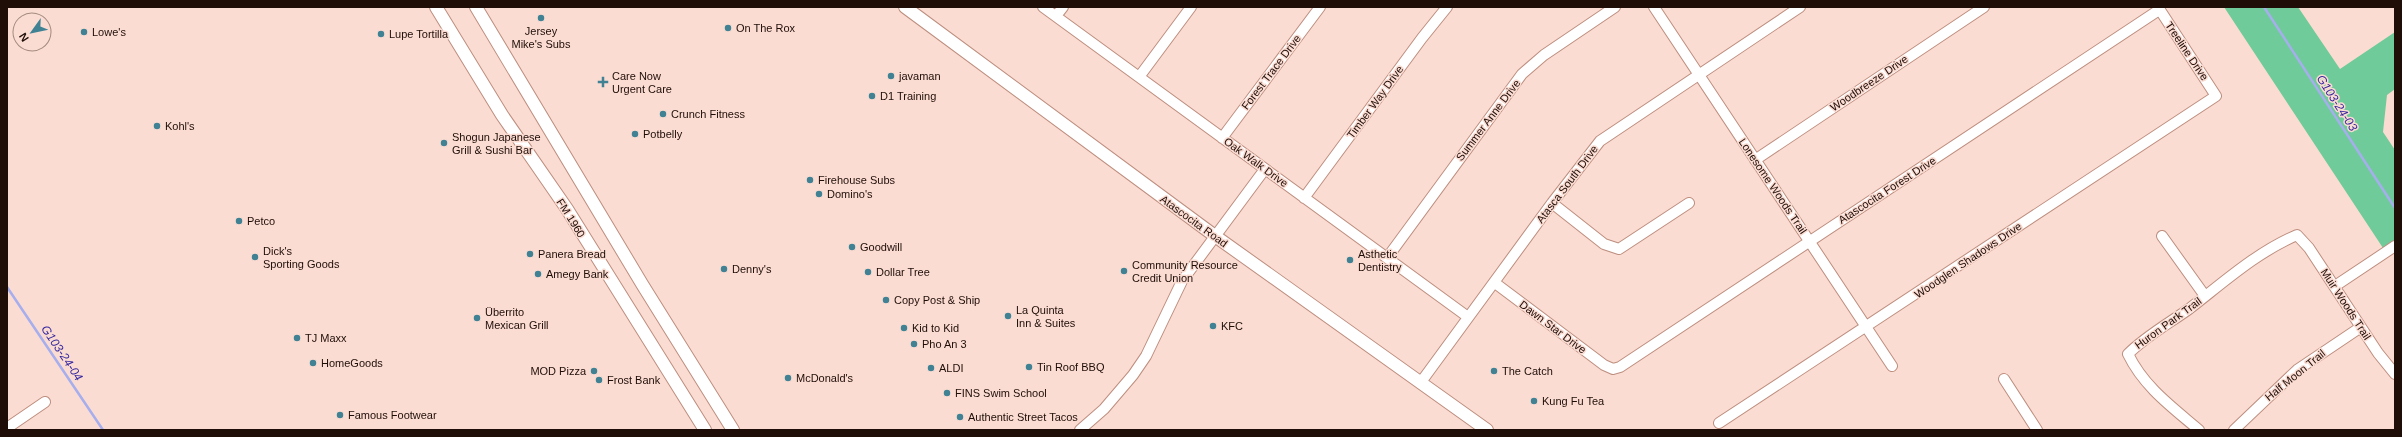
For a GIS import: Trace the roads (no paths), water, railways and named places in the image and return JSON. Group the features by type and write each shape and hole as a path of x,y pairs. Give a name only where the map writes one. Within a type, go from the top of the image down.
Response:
{"main road":[{"name":"FM 1960","path":"436,7 502,115 567,209 705,430"},
{"path":"476,7 642,284 733,430"},
{"name":"Atascocita Road","path":"905,7 1215,236 1486,430"}],"street":[{"name":"Oak Walk Drive","path":"1043,7 1468,317"},
{"path":"1056,16 1063,7"},
{"path":"1139,77 1191,7"},
{"name":"Forest Trace Drive","path":"1222,138 1320,7"},
{"name":"Timber Way Drive","path":"1304,198 1422,38 1447,7"},
{"name":"Summer Anne Drive","path":"1387,258 1522,74 1544,55 1615,7"},
{"name":"Lonesome Woods Trail","path":"1654,7 1892,366"},
{"name":"Atasca South Drive","path":"1421,382 1552,203 1600,142 1800,7"},
{"name":"Woodbreeze Drive","path":"1754,160 1984,7"},
{"name":"Treeline Drive","path":"2158,8 2216,96"},
{"name":"Atascocita Forest Drive","path":"1613,369 1634,359 2158,8"},
{"name":"Woodglen Shadows Drive","path":"1719,423 2216,96"},
{"path":"1080,430 1104,409 1134,376 1146,356 1182,281 1265,169"},
{"path":"1552,203 1604,244 1619,249 1689,203"},
{"name":"Muir Woods Trail","path":"2297,235 2309,248 2361,327 2395,374"},
{"name":"Huron Park Trail","path":"2199,430 2153,390 2137,373 2128,354 2141,341 2205,296 2240,269 2279,242 2297,235"},
{"path":"2162,236 2205,296"},
{"path":"2335,286 2395,246"},
{"name":"Dawn Star Drive","path":"1495,282 1604,365 1613,369"},
{"name":"Half Moon Trail","path":"2234,430 2297,370 2361,327"},
{"path":"2004,379 2037,430"},
{"path":"7,428 45,402"}],"waterway":[{"name":"G103-24-03","path":"2264,7 2395,208"},
{"name":"G103-24-04","path":"7,287 103,430"}],"place":[{"name":"Jersey Mike's Subs","path":"541,18"},
{"name":"On The Rox","path":"728,28"},
{"name":"Lowe's","path":"84,32"},
{"name":"Lupe Tortilla","path":"381,34"},
{"name":"javaman","path":"891,76"},
{"name":"Care Now Urgent Care","path":"603,82"},
{"name":"D1 Training","path":"872,96"},
{"name":"Crunch Fitness","path":"663,114"},
{"name":"Kohl's","path":"157,126"},
{"name":"Potbelly","path":"635,134"},
{"name":"Shogun Japanese Grill & Sushi Bar","path":"444,143"},
{"name":"Firehouse Subs","path":"810,180"},
{"name":"Domino's","path":"819,194"},
{"name":"Petco","path":"239,221"},
{"name":"Goodwill","path":"852,247"},
{"name":"Panera Bread","path":"530,254"},
{"name":"Dick's Sporting Goods","path":"255,257"},
{"name":"Asthetic Dentistry","path":"1350,260"},
{"name":"Denny's","path":"724,269"},
{"name":"Community Resource Credit Union","path":"1124,271"},
{"name":"Dollar Tree","path":"868,272"},
{"name":"Amegy Bank","path":"538,274"},
{"name":"Copy Post & Ship","path":"886,300"},
{"name":"La Quinta Inn & Suites","path":"1008,316"},
{"name":"Überrito Mexican Grill","path":"477,318"},
{"name":"KFC","path":"1213,326"},
{"name":"Kid to Kid","path":"904,328"},
{"name":"TJ Maxx","path":"297,338"},
{"name":"Pho An 3","path":"914,344"},
{"name":"HomeGoods","path":"313,363"},
{"name":"Tin Roof BBQ","path":"1029,367"},
{"name":"ALDI","path":"931,368"},
{"name":"MOD Pizza","path":"594,371"},
{"name":"The Catch","path":"1494,371"},
{"name":"McDonald's","path":"788,378"},
{"name":"Frost Bank","path":"599,380"},
{"name":"FINS Swim School","path":"947,393"},
{"name":"Kung Fu Tea","path":"1534,401"},
{"name":"Famous Footwear","path":"340,415"},
{"name":"Authentic Street Tacos","path":"960,417"}]}
